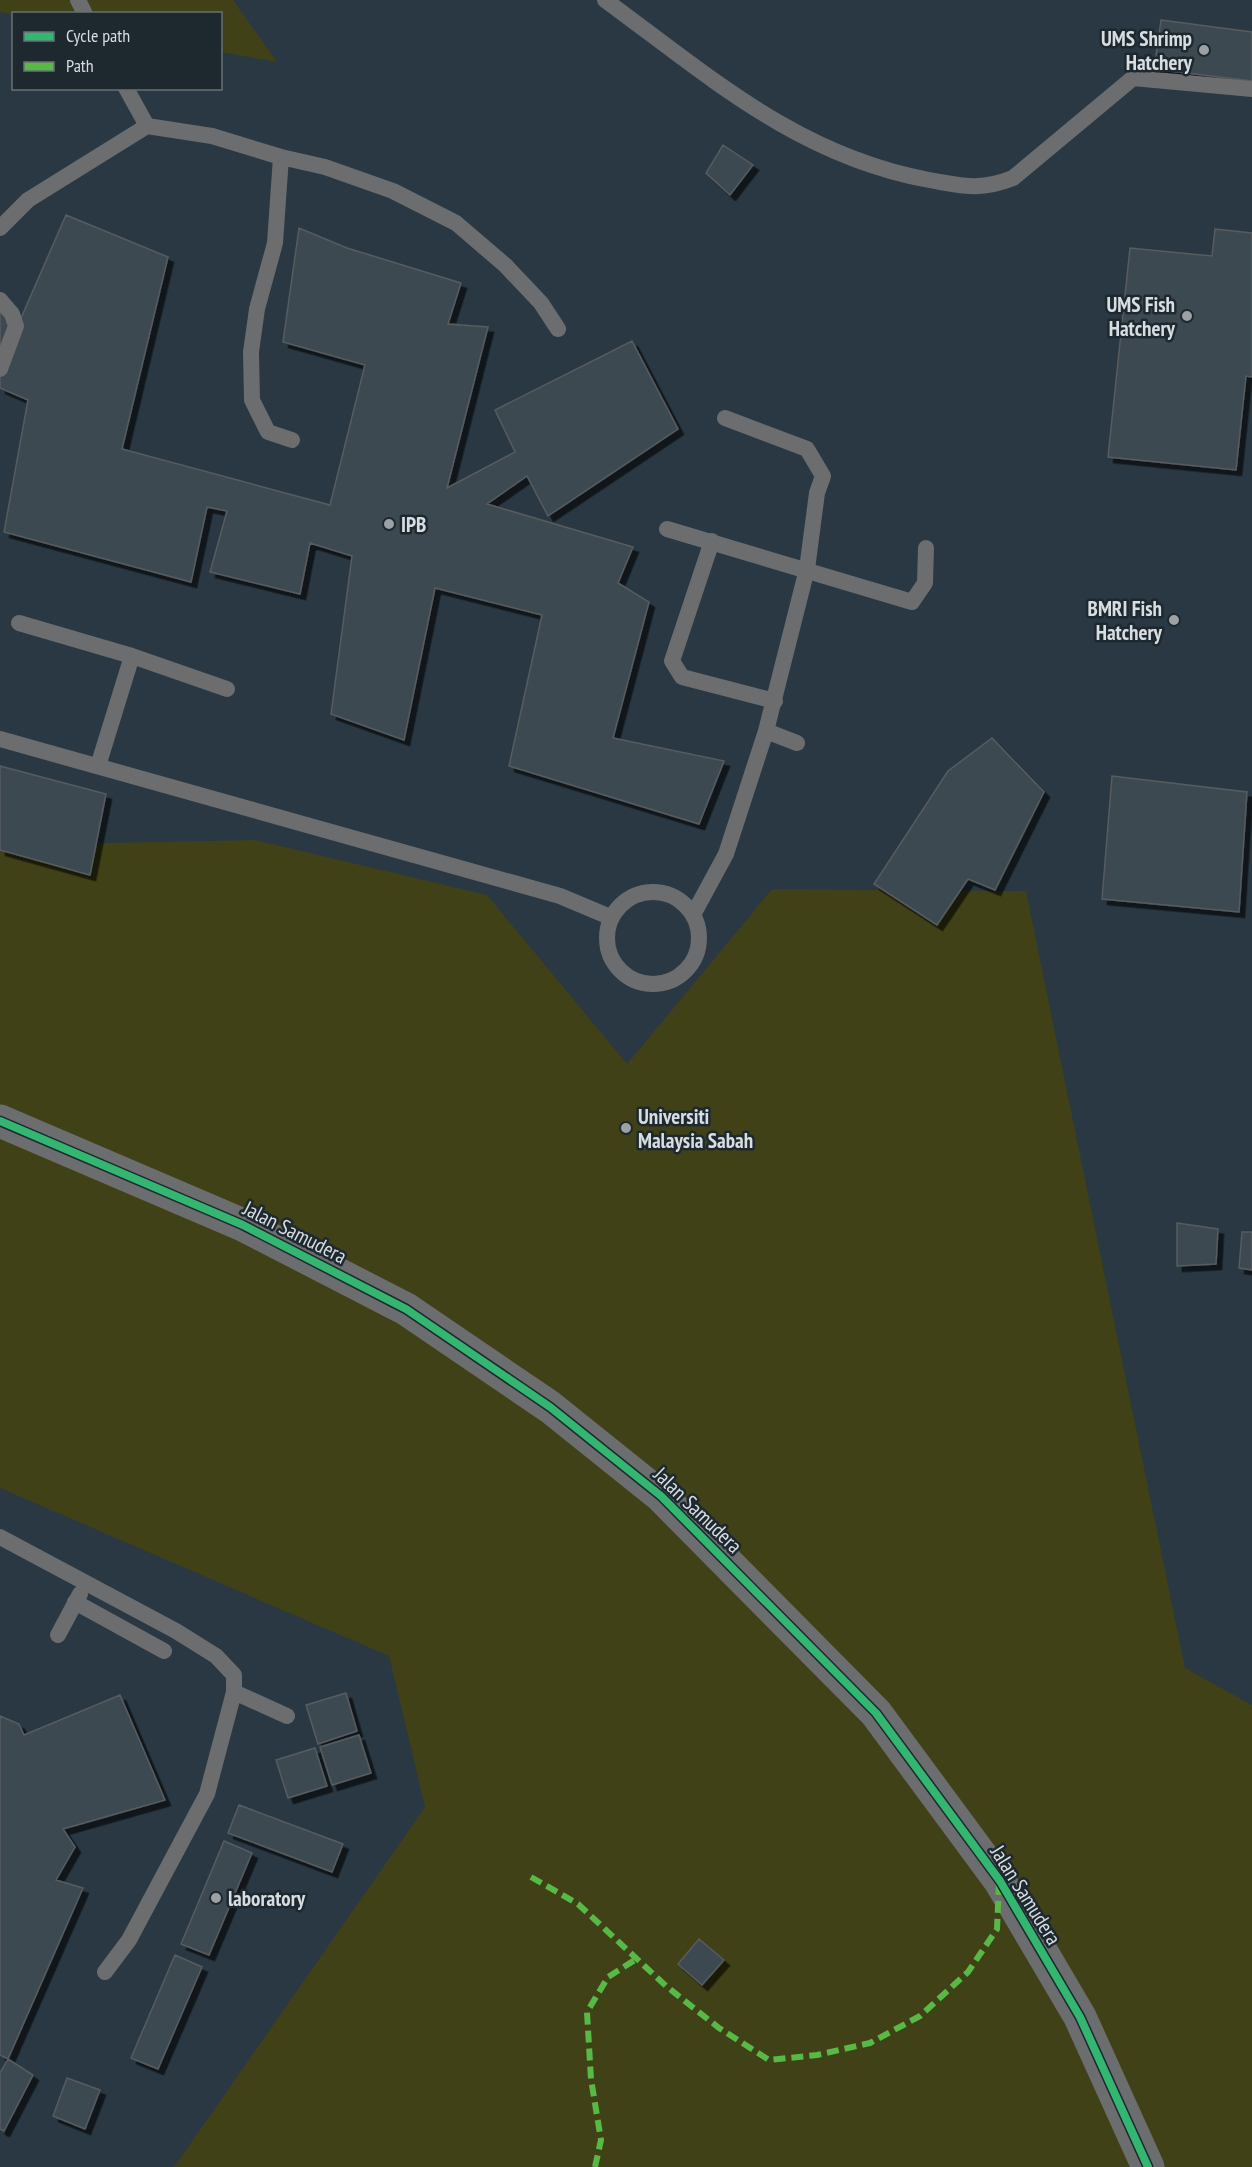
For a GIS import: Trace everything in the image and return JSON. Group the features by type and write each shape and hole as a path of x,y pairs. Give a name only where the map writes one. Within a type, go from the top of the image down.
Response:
{"street":[{"name":"Jalan Samudera","path":"0,1121 243,1225 406,1309 550,1407 661,1496 876,1713 1000,1881 1080,2017 1148,2167"}],"lane":[{"path":"605,0 765,117 826,150 892,173 958,185 989,188 1013,178 1133,78 1252,89"},
{"path":"127,90 147,126"},
{"path":"0,228 28,200 147,126 212,136 281,157 325,167 393,191 456,222 505,265 541,303 558,329"},
{"path":"281,157 275,243 257,309 251,352 252,400 268,432 292,440"},
{"path":"0,300 12,314 16,326 0,369"},
{"path":"694,914 726,854 775,701 807,569 817,493 823,476 807,448 725,418"},
{"path":"668,529 912,602 925,583 926,548"},
{"path":"712,541 672,661 682,677 775,701"},
{"path":"19,623 132,656 227,689"},
{"path":"98,766 132,656"},
{"path":"766,731 797,744"},
{"path":"0,739 560,896 610,917"},
{"path":"661,891 681,898 694,914 701,940 691,966 669,983 641,984 618,970 606,945 610,917 623,902 641,892 661,891"},
{"path":"0,1537 176,1631 225,1665 234,1676 234,1692 207,1794 129,1940 105,1972"},
{"path":"58,1635 86,1582"},
{"path":"75,1602 160,1658 176,1631"},
{"path":"234,1692 287,1716"}],"shaded area":[{"name":"Universiti Malaysia Sabah","path":"0,0 1252,0 1252,2167 0,2167"},
{"path":"0,0 233,0 277,62 222,52 222,12 12,12 12,14 0,12"},
{"path":"255,840 487,895 627,1064 772,889 1026,891 1185,1668 1252,1705 1252,2167 174,2167 425,1807 389,1656 0,1488 0,845"}],"building":[{"name":"UMS Shrimp Hatchery","path":"1161,20 1252,32 1252,81 1154,69"},
{"path":"723,145 753,165 730,195 706,173"},
{"name":"IPB","path":"66,215 168,257 122,449 330,505 365,365 283,342 299,228 347,248 461,283 448,324 488,327 447,488 515,452 495,410 632,341 678,429 548,516 527,476 487,504 633,547 618,583 649,602 613,738 724,761 699,824 509,766 542,615 435,588 404,740 331,714 352,556 310,543 300,594 210,572 227,511 207,507 191,582 4,532 28,400 0,388 0,310 21,318"},
{"name":"UMS Fish Hatchery","path":"1215,229 1252,233 1252,377 1246,376 1236,470 1108,457 1130,248 1212,256"},
{"path":"992,738 1044,792 995,890 968,879 937,925 874,884 948,771"},
{"path":"0,766 106,794 90,875 0,850"},
{"path":"1112,776 1247,792 1239,912 1102,899"},
{"path":"1177,1223 1218,1229 1216,1264 1177,1266"},
{"path":"1242,1232 1252,1232 1252,1270 1239,1268"},
{"path":"346,1693 357,1731 318,1744 306,1705"},
{"path":"120,1695 165,1800 63,1829 75,1847 56,1880 83,1888 8,2059 0,2055 0,1716 19,1724 24,1735"},
{"path":"359,1735 371,1773 332,1785 320,1747"},
{"path":"315,1748 327,1786 288,1798 276,1760"},
{"name":"laboratory","path":"239,1805 343,1844 332,1872 228,1833"},
{"name":"laboratory","path":"224,1841 252,1853 209,1955 181,1944"},
{"path":"699,1939 724,1960 702,1985 678,1964"},
{"name":"laboratory","path":"175,1955 202,1967 158,2069 131,2058"},
{"path":"8,2059 33,2075 4,2131 0,2129 0,2073"},
{"path":"67,2078 100,2090 85,2129 53,2116"}],"marked path":[{"path":"531,1877 578,1904 666,1986 719,2028 769,2060 817,2055 870,2043 920,2016 968,1972 997,1929 999,1883"},
{"path":"595,2167 601,2140 591,2079 587,2012 608,1977 638,1958"}],"cycle path":[{"path":"0,1121 243,1225 406,1309 550,1407 661,1496 876,1713 1000,1881 1080,2017 1148,2167"}],"place":[{"name":"UMS Shrimp Hatchery","path":"1204,50"},
{"name":"UMS Fish Hatchery","path":"1187,316"},
{"name":"IPB","path":"389,524"},
{"name":"BMRI Fish Hatchery","path":"1174,620"},
{"name":"Universiti Malaysia Sabah","path":"626,1128"},
{"name":"laboratory","path":"216,1898"}]}
